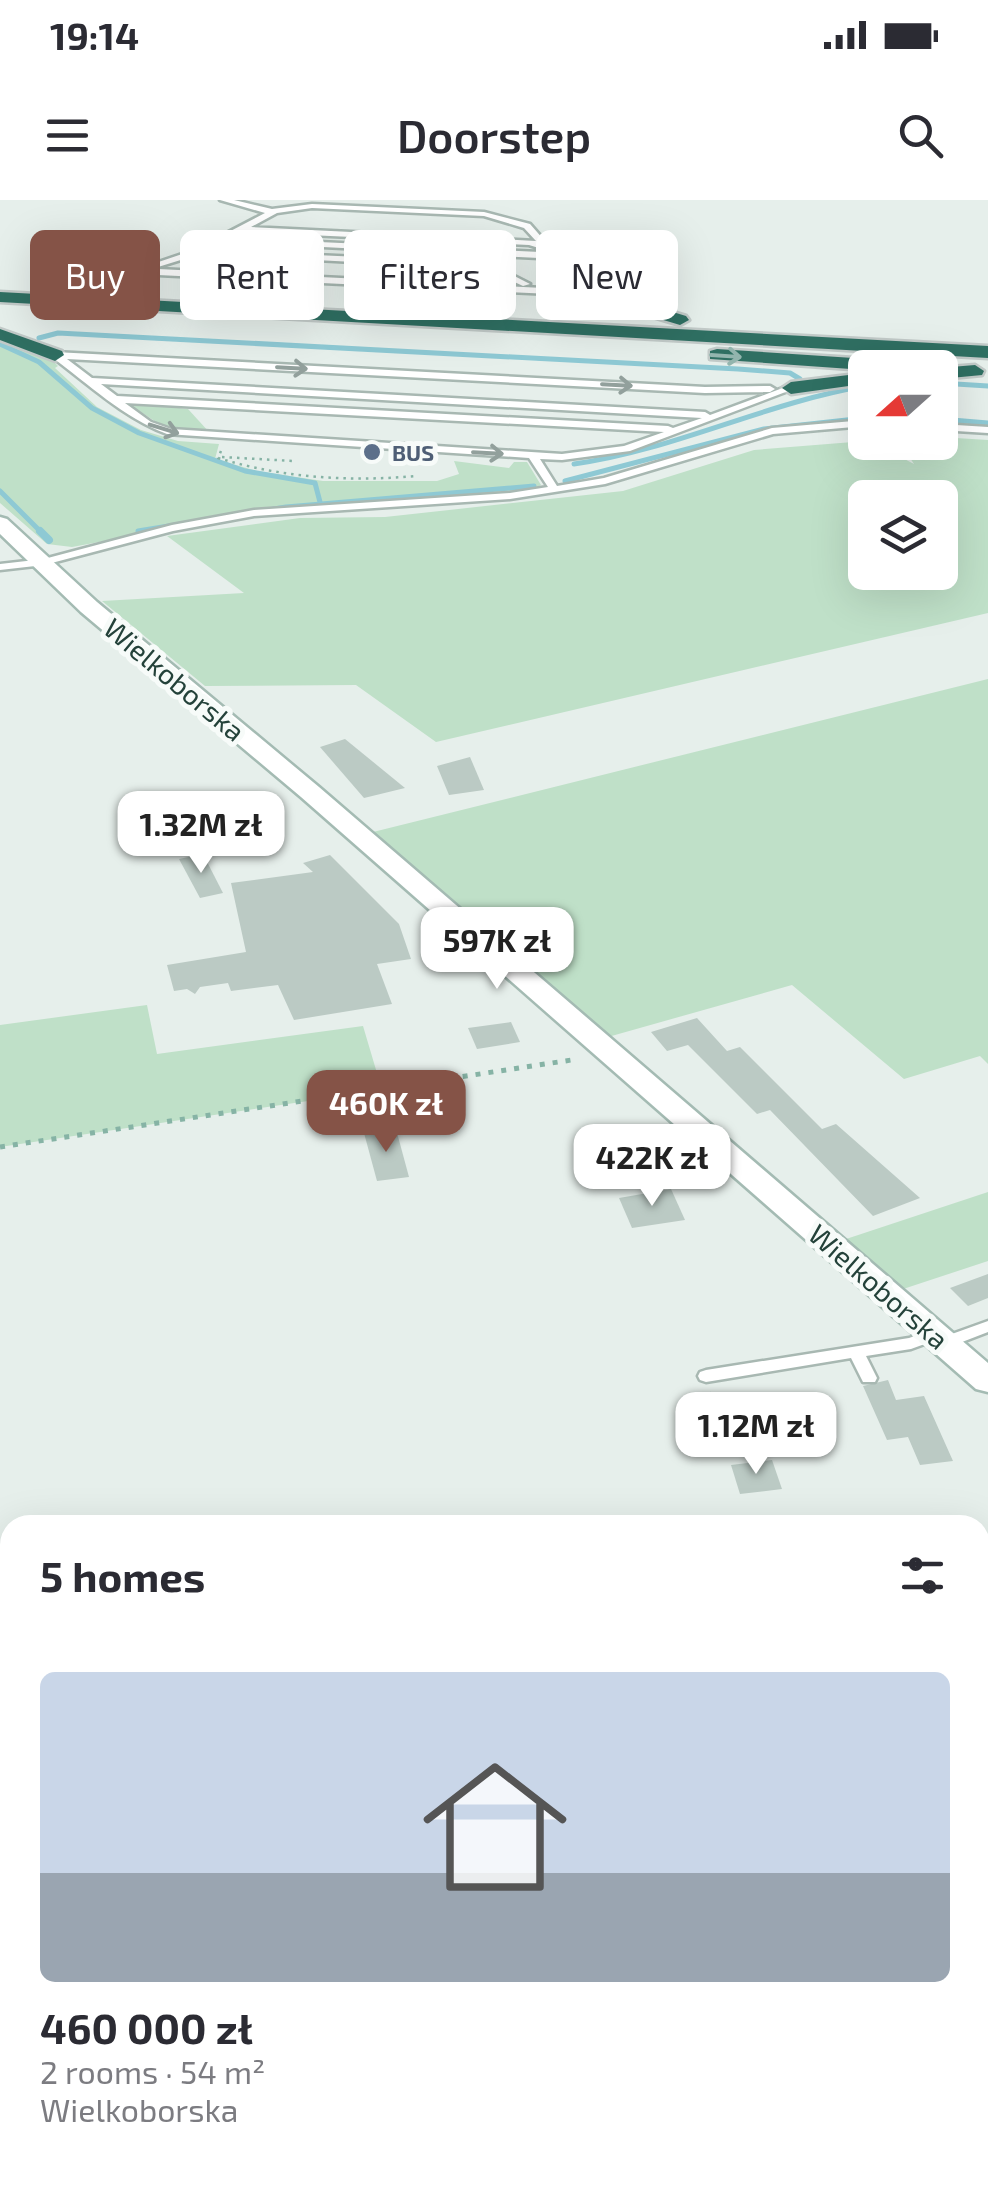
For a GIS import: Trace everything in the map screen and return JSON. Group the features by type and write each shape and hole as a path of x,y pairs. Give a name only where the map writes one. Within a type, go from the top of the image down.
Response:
{"highway":[{"path":"0,294 30,290"},
{"path":"0,294 988,352"},
{"path":"0,317 848,364"},
{"path":"678,320 816,340"},
{"path":"0,334 55,356"},
{"path":"792,388 848,380"}],"street":[{"name":"Wielkoborska","path":"0,523 89,607 310,792 988,1381"}],"lane":[{"path":"224,200 272,212"},
{"path":"241,229 272,212 312,206 484,214 527,226 536,236"},
{"path":"241,229 536,244"},
{"path":"324,245 536,257"},
{"path":"324,258 489,266 534,288"},
{"path":"160,272 534,288"},
{"path":"55,356 148,424 186,436 533,456 610,453 792,388"},
{"path":"55,356 705,390 792,388"},
{"path":"90,382 714,415"},
{"path":"113,398 676,430"},
{"path":"0,566 44,562 172,528 254,512 510,496 605,482 772,431 848,424"},
{"path":"958,428 988,430"},
{"path":"533,456 554,490"},
{"path":"706,1376 911,1343 988,1326"},
{"path":"856,1352 869,1378"}],"path":[{"path":"219,457 224,444"},
{"path":"286,475 298,450"},
{"path":"219,457 292,461"},
{"path":"219,457 286,475 359,480 416,476"},
{"path":"0,1147 611,1054"},
{"path":"706,1376 706,1388 734,1446"}],"green space":[{"path":"0,339 55,363 55,368 97,407 141,430 178,441 219,444 215,459 257,471 323,481 437,481 459,474 454,461 509,468 514,462 527,462 541,485 533,490 500,493 277,509 72,547 47,544 0,503"},
{"path":"139,403 188,409 209,432 162,426 132,406"},
{"path":"958,438 988,440 988,613 436,742 356,685 205,686 102,601 244,593 167,536 300,518 385,517 623,491 754,450 848,442 848,460 906,460 914,464 911,460 958,460"},
{"path":"988,679 988,1064 980,1056 904,1079 792,985 608,1037 369,833"},
{"path":"147,1005 157,1054 363,1026 382,1090 0,1147 0,1025"},
{"path":"988,1192 988,1261 888,1294 831,1244"}],"building":[{"path":"345,739 405,788 364,798 320,747"},
{"path":"470,757 484,790 449,795 437,766"},
{"path":"203,854 223,893 200,898 179,859"},
{"path":"330,855 399,924 411,959 377,964 392,1004 294,1020 278,985 231,991 228,983 200,987 195,994 187,989 174,991 167,965 246,952 231,883 313,872 303,863"},
{"path":"697,1018 727,1051 740,1047 822,1129 836,1124 920,1198 873,1216 770,1110 757,1114 688,1045 667,1051 651,1032"},
{"path":"511,1022 520,1042 477,1049 468,1028"},
{"path":"396,1129 409,1177 377,1181 364,1133"},
{"path":"671,1189 685,1220 632,1228 619,1198"},
{"path":"988,1274 988,1298 968,1306 950,1288"},
{"path":"888,1380 896,1400 924,1396 953,1461 920,1465 908,1437 887,1440 863,1386"},
{"path":"804,1401 823,1442 766,1452 749,1410"},
{"path":"772,1460 782,1489 740,1494 731,1465"}],"waterway":[{"path":"39,338 58,333 738,369 790,373 800,379"},
{"path":"0,344 39,362 92,408 139,433 245,471 315,483 320,502"},
{"path":"958,384 988,386"},
{"path":"574,464 648,448 791,403 848,390"},
{"path":"565,481 764,429 848,420"},
{"path":"958,420 988,423"},
{"path":"138,531 286,507 534,486"},
{"path":"0,491 49,540"}],"place":[{"name":"BUS","path":"372,452"}]}
